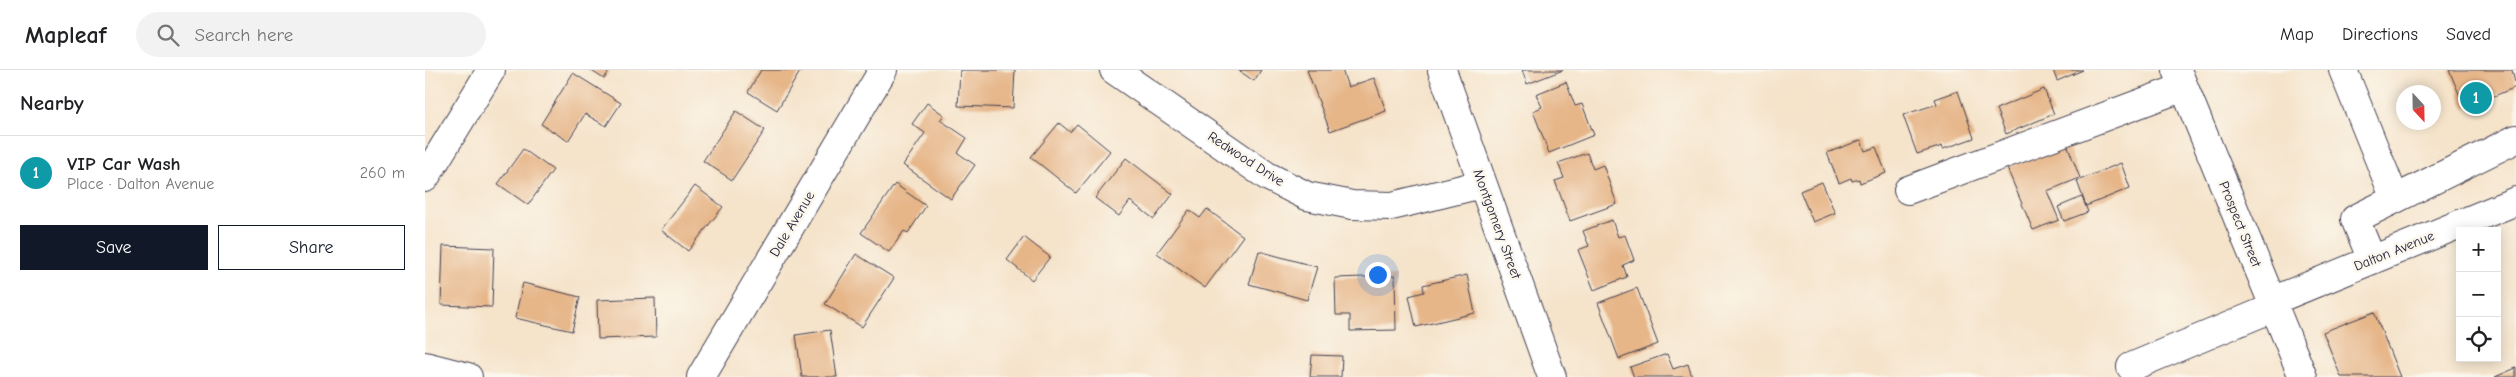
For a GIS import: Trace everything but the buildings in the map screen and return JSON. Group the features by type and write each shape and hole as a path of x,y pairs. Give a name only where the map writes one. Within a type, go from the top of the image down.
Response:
{"street":[{"path":"425,178 491,70"},
{"name":"Dale Avenue","path":"701,377 883,70"},
{"name":"Redwood Drive","path":"1114,70 1267,176 1307,196 1352,205 1392,206 1482,184"},
{"name":"Montgomery Street","path":"1442,70 1552,377"},
{"path":"2343,70 2395,200"},
{"path":"1908,190 2181,78"},
{"name":"Prospect Street","path":"2181,78 2303,377"},
{"path":"2372,260 2355,219 2516,139"},
{"name":"Dalton Avenue","path":"2131,367 2372,260 2516,201"},
{"path":"425,366 468,377"}],"place":[{"name":"VIP Car Wash","path":"2476,98"}]}
